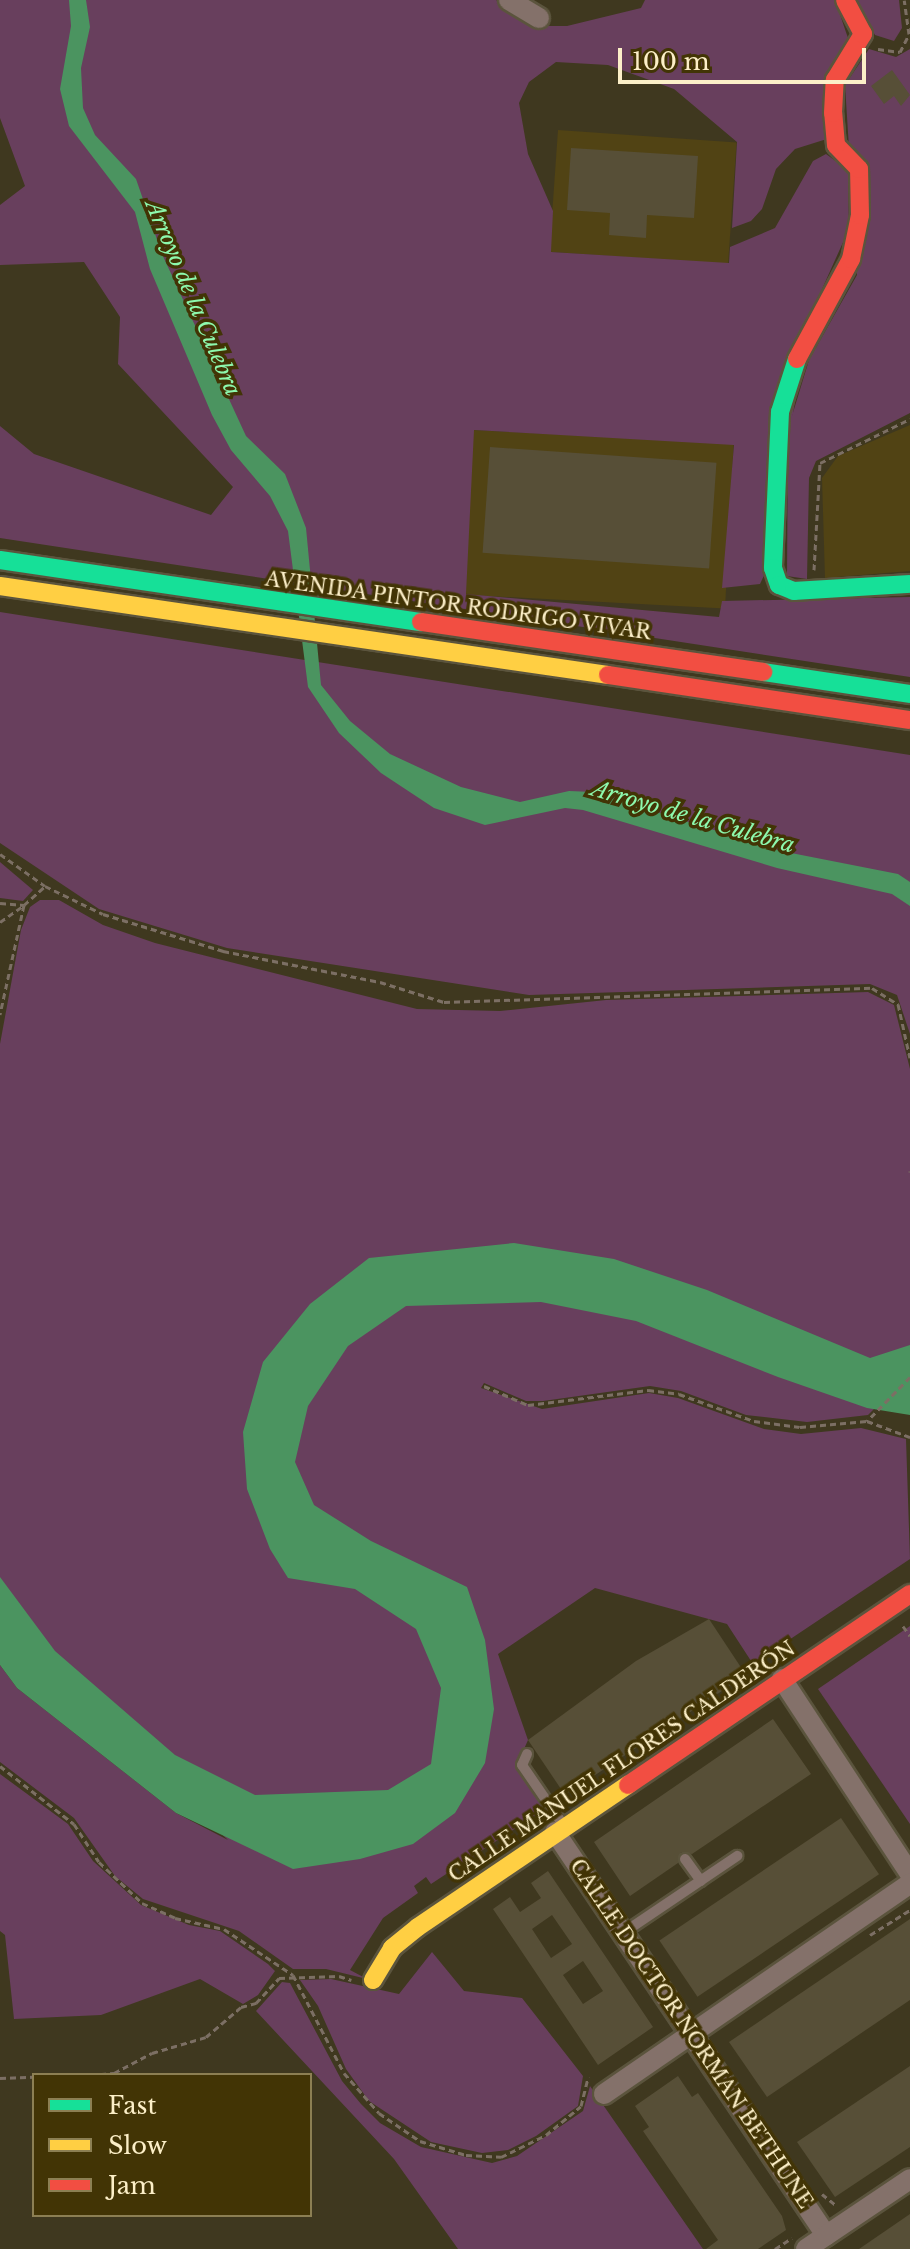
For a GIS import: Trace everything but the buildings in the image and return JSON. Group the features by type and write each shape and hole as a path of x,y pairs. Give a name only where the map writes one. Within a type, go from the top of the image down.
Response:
{"main road":[{"path":"845,0 863,34 835,80 833,113 836,145 859,169 860,215 851,259 791,369 780,412 773,568 779,585 794,591 910,584"},
{"name":"AVENIDA PINTOR RODRIGO VIVAR","path":"0,560 910,694"},
{"path":"0,586 910,720"},
{"name":"CALLE MANUEL FLORES CALDERÓN","path":"373,1980 392,1948 559,1829 910,1594"}],"street":[{"path":"509,0 539,18"},
{"path":"782,1679 910,1874"},
{"name":"CALLE DOCTOR NORMAN BETHUNE","path":"559,1829 623,1933 826,2235"},
{"path":"604,2094 910,1884"},
{"path":"802,2240 826,2235 910,2179"}],"lane":[{"path":"527,1754 522,1765 559,1829"},
{"path":"623,1933 737,1856"},
{"path":"685,1859 701,1881"}],"path":[{"path":"863,34 879,50 900,52 909,34 904,0"},
{"path":"813,590 820,463 910,419"},
{"path":"0,854 45,886 103,914 223,951 380,982 444,1002 872,988 898,1004 910,1058"},
{"path":"0,922 45,886"},
{"path":"0,903 24,905"},
{"path":"0,1014 24,905"},
{"path":"867,1421 910,1377"},
{"path":"484,1386 528,1405 648,1390 679,1394 754,1421 800,1427 867,1421 910,1437"},
{"path":"0,1766 74,1824 99,1862 142,1903 175,1918 224,1929 293,1975 344,2073 379,2113 420,2141 466,2155 501,2157 546,2135 581,2106 588,2077"},
{"path":"860,1942 910,1910"},
{"path":"114,2073 152,2053 206,2037 241,2007 256,2003 279,1978 293,1975 339,1976 361,1984 373,1980"},
{"path":"0,2078 32,2077"},
{"path":"821,2192 830,2204 842,2203"},
{"path":"775,2249 802,2240"}],"shaded area":[{"path":"0,0 496,0 538,26 567,26 641,8 645,0 835,0 848,38 830,138 795,149 776,169 762,209 751,221 732,228 737,142 674,89 608,65 556,62 529,82 519,103 528,154 553,211 551,252 729,263 730,247 775,228 813,161 826,154 848,170 849,229 809,318 767,569 760,584 722,588 734,445 474,430 466,594 719,617 722,601 910,597 910,677 0,538 0,426 34,454 211,515 233,487 118,364 120,317 84,262 0,265 0,205 25,186 0,118"},
{"path":"69,0 86,0 90,27 81,68 83,108 95,135 136,179 162,254 246,436 285,474 306,528 321,685 350,721 390,754 461,787 520,802 569,791 593,792 781,851 898,874 910,882 910,906 892,894 777,868 583,810 565,808 485,825 434,808 381,773 339,733 308,687 288,531 270,496 231,450 212,415 150,269 135,212 69,126 60,89 71,26"},
{"path":"855,0 899,0 902,28 894,41 875,35"},
{"path":"869,49 896,57 910,49 910,413 816,461 809,478 807,579 787,576 788,429 809,360 857,275 845,85"},
{"path":"558,130 737,142 728,264 549,252"},
{"path":"910,425 910,571 825,578 822,478 838,456"},
{"path":"473,430 734,444 725,608 464,595"},
{"path":"0,612 910,755 910,1034 897,995 870,984 529,995 227,948 99,909 0,843"},
{"path":"0,862 33,890 23,901 0,898"},
{"path":"40,900 59,900 103,925 155,943 417,1009 500,1011 606,1000 868,992 894,1005 910,1069 910,1373 868,1415 807,1422 746,1415 681,1391 650,1386 543,1401 526,1401 484,1383 481,1388 542,1409 649,1393 678,1398 764,1429 801,1434 861,1428 906,1439 910,1559 753,1664 727,1624 595,1588 498,1654 528,1740 517,1765 545,1809 431,1884 426,1877 414,1886 418,1893 383,1918 350,1970 367,1979 326,1969 293,1969 239,1931 143,1899 115,1876 74,1818 0,1762 0,1665 17,1688 176,1813 228,1840 0,1626 0,1044 21,930 30,907"},
{"path":"514,1243 614,1259 707,1290 870,1358 910,1345 910,1415 867,1408 636,1321 541,1302 406,1306 348,1346 308,1406 295,1462 314,1505 371,1541 467,1587 485,1640 494,1709 485,1763 455,1813 413,1844 360,1859 293,1869 176,1813 17,1688 0,1665 0,1577 55,1651 175,1755 255,1795 388,1790 431,1764 441,1688 416,1629 355,1589 288,1578 270,1549 247,1489 243,1432 263,1362 310,1304 369,1258"},
{"path":"910,1626 910,1824 818,1689"},
{"path":"0,1774 68,1824 93,1861 141,1905 189,1925 220,1931 268,1964 275,1971 258,1995 243,2004 200,1979 101,2015 14,2019 5,1935 0,1931"},
{"path":"432,1952 464,1991 522,1998 583,2076 578,2106 536,2136 508,2150 482,2153 431,2142 369,2101 346,2069 318,2006 300,1980 331,1979 399,1994"},
{"path":"282,1982 290,1983 342,2081 361,2104 380,2123 421,2147 492,2163 517,2156 583,2111 590,2086 703,2249 458,2249 394,2159 256,2011"}],"traffic: fast":[{"path":"797,359 780,412 773,568 779,585 794,591 910,584"},
{"path":"0,560 421,622"},
{"path":"763,672 910,694"}],"traffic: slow":[{"path":"0,586 608,675"},
{"path":"373,1980 392,1948 418,1927 628,1785"}],"traffic: jam":[{"path":"797,359 851,259 860,215 859,169 836,145 833,113 835,80 863,34 845,0"},
{"path":"421,622 763,672"},
{"path":"608,675 910,720"},
{"path":"628,1785 910,1594"}],"water label":[{"name":"Arroyo de la Culebra","path":"193,298"},
{"name":"Arroyo de la Culebra","path":"693,817"}]}
